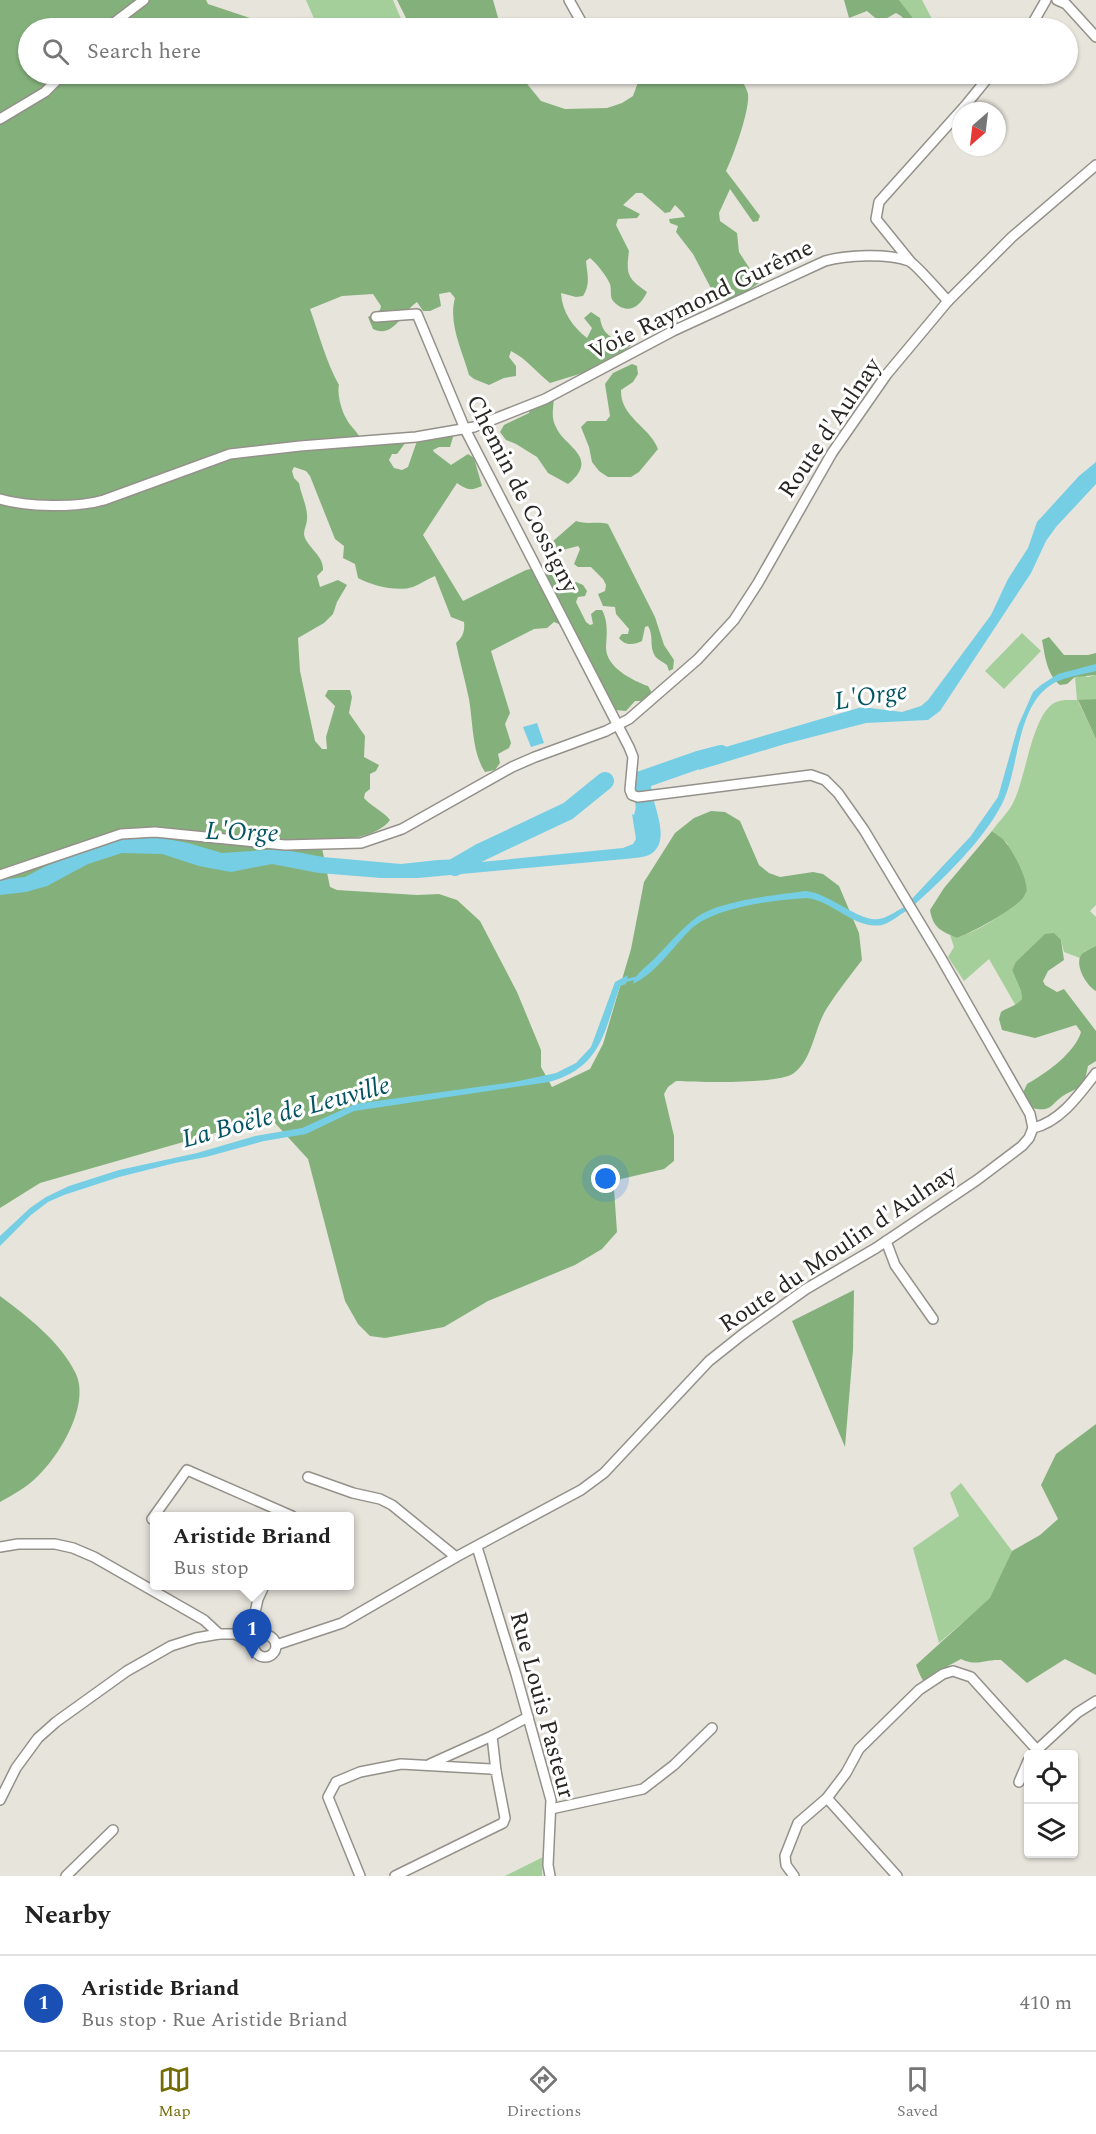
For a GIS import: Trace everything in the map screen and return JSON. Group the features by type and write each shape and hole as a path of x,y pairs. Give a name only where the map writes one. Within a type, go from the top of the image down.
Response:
{"street":[{"path":"120,18 144,0"},
{"path":"569,0 579,18"},
{"path":"1036,18 1046,0"},
{"path":"1057,0 1066,4 1096,37"},
{"path":"0,119 45,92 53,84"},
{"path":"948,301 910,261 876,219 879,202 983,84"},
{"name":"Route d'Aulnay","path":"0,875 121,834 155,832 285,845 361,843 402,829 520,764 629,719 698,659 734,620 758,583 832,453 887,375 948,301 1012,237 1096,165"},
{"name":"Voie Raymond Gurême","path":"0,499 20,504 87,504 104,500 230,454 417,436 465,429 545,399 673,331 825,261 859,256 910,261"},
{"name":"Chemin de Cossigny","path":"376,317 417,314 465,429 633,757 630,790 632,795 638,797 811,775 825,780 854,815 913,912 1030,1114 1033,1128"},
{"path":"1033,1128 1046,1125 1076,1099 1096,1073"},
{"name":"Route du Moulin d'Aulnay","path":"276,1645 342,1623 456,1557 559,1503 604,1473 709,1361 806,1289 886,1241 978,1180 1022,1146 1029,1138 1033,1128"},
{"path":"886,1241 895,1266 933,1319"},
{"path":"157,1512 187,1470 283,1512"},
{"path":"308,1477 352,1493 380,1498 392,1505 456,1557"},
{"path":"0,1547 18,1544 55,1544 73,1548 94,1557 150,1589"},
{"name":"Rue Louis Pasteur","path":"477,1547 551,1800 549,1876"},
{"path":"152,1590 204,1620 219,1634"},
{"path":"0,1800 16,1768 38,1738 56,1722 127,1671 171,1646 219,1634 235,1634 257,1640 268,1636 276,1645 274,1654 266,1658 258,1655 254,1647 257,1640 252,1626 262,1590"},
{"path":"794,1876 786,1864 785,1856 798,1823 826,1798 846,1773 859,1749 919,1690 943,1674 953,1671 971,1677 1033,1750"},
{"path":"1037,1750 1077,1713 1096,1701"},
{"path":"428,1765 528,1717"},
{"path":"551,1809 643,1789 674,1765 712,1728"},
{"path":"395,1876 502,1823 506,1818 496,1771 492,1736"},
{"path":"360,1876 328,1797 336,1782 370,1770 401,1764 496,1771"},
{"path":"1019,1782 1024,1772"},
{"path":"826,1798 897,1876"},
{"path":"66,1876 113,1830"}],"green space":[{"path":"0,0 206,0 208,4 250,18 18,18 18,84 527,84 541,101 565,109 607,108 622,103 633,96 637,84 744,84 748,94 744,122 726,171 760,216 758,221 753,222 730,189 719,213 720,221 737,233 739,252 759,283 734,300 726,300 714,294 693,254 676,232 678,226 670,223 669,219 685,217 683,213 675,205 670,212 665,213 642,193 636,193 623,205 640,214 637,218 618,219 616,225 629,251 629,275 647,292 638,305 629,309 614,302 608,281 590,258 586,261 588,283 583,296 576,297 561,293 569,318 587,338 592,328 584,318 591,312 600,318 607,333 631,345 613,363 601,363 586,372 550,383 511,351 509,357 516,366 516,376 504,378 489,385 469,375 453,317 455,298 450,292 439,294 441,306 430,311 423,311 417,302 392,327 380,331 373,329 368,317 380,310 381,306 373,294 342,296 310,309 326,357 339,385 339,397 343,411 362,442 406,442 397,454 392,454 389,460 394,468 402,470 408,467 417,441 445,436 453,437 450,447 439,447 433,450 451,465 468,454 474,458 482,486 469,489 457,483 423,535 463,601 526,570 543,566 568,572 572,579 566,590 569,592 573,583 576,582 583,585 587,591 585,596 578,597 576,602 586,622 593,624 591,614 596,610 602,610 604,614 607,654 610,660 621,672 648,686 651,691 650,698 646,701 635,701 626,711 615,710 559,624 554,622 547,628 534,629 491,651 510,713 505,724 511,743 509,748 498,754 500,763 495,770 485,772 475,747 469,699 456,643 463,634 464,622 451,617 435,576 413,587 400,589 378,586 358,578 355,564 343,558 344,546 335,539 310,476 306,471 294,467 292,471 299,483 306,510 307,522 304,535 323,565 323,570 317,576 320,587 338,580 347,585 333,614 324,623 298,638 300,671 315,741 322,749 327,749 326,737 335,706 325,696 328,690 350,690 352,697 349,713 365,736 364,757 379,765 376,771 370,774 370,789 365,793 364,798 390,820 377,831 368,834 321,843 330,887 337,890 417,895 439,894 457,900 480,921 517,992 541,1050 541,1067 552,1087 590,1069 603,1044 631,949 644,882 675,833 694,818 711,811 725,812 740,821 759,865 769,873 780,877 813,872 823,874 839,886 859,933 862,960 827,1008 805,1060 794,1073 785,1077 737,1082 676,1081 668,1087 664,1094 674,1136 674,1161 664,1169 621,1179 614,1189 617,1232 602,1249 575,1265 488,1301 444,1327 385,1338 370,1336 358,1324 345,1301 308,1159 275,1123 257,1121 40,1183 0,1208"},
{"path":"306,0 393,0 401,18 314,18"},
{"path":"397,0 493,0 498,18 406,18"},
{"path":"844,0 899,0 913,18 903,18 896,13 887,18 875,18 867,11 849,18"},
{"path":"899,0 922,0 931,18 911,17"},
{"path":"632,364 637,366 638,374 633,382 621,390 622,399 630,415 649,434 658,449 639,472 631,477 608,477 592,462 581,427 587,421 606,421 610,416 605,384 613,373"},
{"path":"554,399 554,424 581,459 581,467 577,475 568,484 548,473 537,457 506,440 500,432 504,425 529,413 533,401"},
{"path":"576,521 608,524 655,617 664,645 674,660 673,669 669,671 667,665 655,656 648,626 645,627 642,641 627,644 621,641 619,638 622,634 628,634 629,629 616,614 615,607 603,606 598,594 605,591 606,585 603,579 591,567 578,567 574,564 580,549 578,546 559,551 552,549 552,542"},
{"path":"1022,633 1041,651 1004,689 985,671"},
{"path":"1049,637 1064,655 1096,653 1096,675 1075,677 1067,684 1060,685 1049,671 1046,659 1042,640"},
{"path":"1082,675 1088,677 1096,675 1096,699 1078,701 1096,739 1096,905 1090,911 1096,917 1096,946 1085,951 1080,958 1064,952 1061,940 1021,958 1012,970 1022,999 1016,1006 989,959 964,981 948,957 954,947 950,935 957,938 985,925 1011,908 1026,894 1007,843 992,831 1010,808 1017,794 1034,735 1046,710 1054,703 1063,700 1077,700 1075,677"},
{"path":"1096,699 1096,739 1078,700"},
{"path":"992,831 1009,847 1026,882 1026,893 1006,912 957,938 936,925 930,910 944,888"},
{"path":"1054,933 1061,940 1064,960 1048,971 1043,981 1045,985 1057,992 1064,989 1096,1031 1096,1061 1088,1066 1084,1084 1061,1097 1048,1108 1038,1109 1031,1108 1023,1093 1027,1084 1066,1055 1073,1048 1081,1032 1076,1025 1035,1038 1002,1030 999,1019 1001,1012 1022,999 1012,970 1016,962 1045,934"},
{"path":"1096,946 1096,991 1083,976 1079,961 1083,953"},
{"path":"854,1290 853,1350 845,1447 792,1321"},
{"path":"0,1296 32,1321 62,1351 76,1374 79,1400 70,1429 47,1467 34,1480 0,1502"},
{"path":"1096,1424 1096,1675 1065,1659 1027,1683 1001,1660 976,1663 961,1659 948,1666 945,1679 939,1684 926,1683 921,1678 916,1665 990,1598 1012,1551 1040,1535 1058,1519 1041,1485 1056,1454"},
{"path":"961,1483 1012,1551 991,1598 939,1643 913,1548 959,1516 950,1493"},
{"path":"543,1857 542,1876 505,1876"}],"water":[{"path":"1096,462 1096,484 1046,541 1031,573 940,711 928,720 866,723 699,770 698,755 862,707 902,712 921,706 928,700 991,615 1008,579 1028,548 1037,522 1079,476"},
{"path":"1096,664 1096,671 1059,681 1048,687 1038,698 1024,726 1008,790 994,818 962,859 912,907 909,902 970,837 998,797 1018,726 1033,692 1058,674"},
{"path":"537,723 544,743 531,747 523,727"},
{"path":"653,797 661,837 655,850 649,855 640,857 418,878 381,878 319,873 272,864 231,872 199,866 162,854 122,853 88,864 47,886 26,892 0,895 0,880 25,877 46,866 119,838 162,838 222,853 280,849 323,857 401,864 464,859 481,862 623,848 633,844 636,839 632,814 634,815 638,799"},
{"path":"806,891 870,919 885,917 904,907 906,911 885,924 872,925 853,919 817,900 807,898 762,903 729,910 701,922 690,930 656,967 633,984 640,972 681,931 707,911 734,902"},
{"path":"628,975 626,984 620,986 598,1046 591,1057 567,1075 549,1082 354,1111 306,1134 264,1141 119,1177 48,1202 31,1215 0,1246 0,1236 30,1208 46,1197 69,1186 119,1170 197,1153 255,1136 302,1128 355,1104 514,1082 556,1073 576,1063 591,1047 615,982"}],"waterway":[{"name":"L'Orge","path":"646,815 641,780 721,754"},
{"name":"L'Orge","path":"455,867 479,853 568,811 605,781"},
{"name":"La Boële de Leuville","path":"623,981 637,978"}],"place":[{"name":"Aristide Briand","path":"252,1659"}]}
